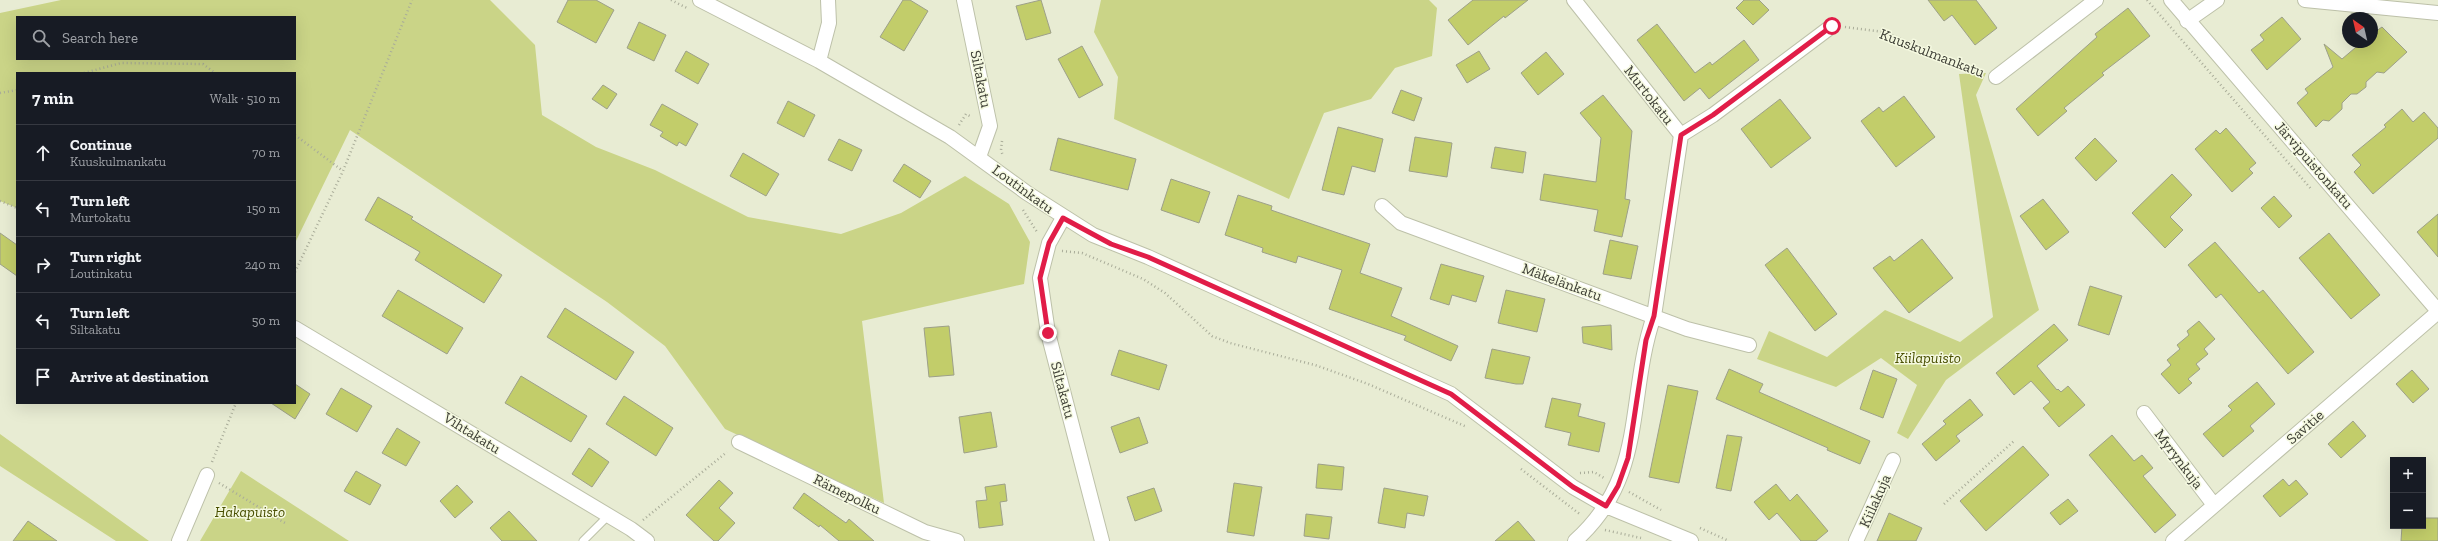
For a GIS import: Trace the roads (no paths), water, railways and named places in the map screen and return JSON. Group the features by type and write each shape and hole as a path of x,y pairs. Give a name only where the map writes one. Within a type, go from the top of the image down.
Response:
{"street":[{"name":"Loutinkatu","path":"700,0 819,61 950,137 979,156 1063,218 1111,244 1148,257 1451,394 1573,487 1606,506 1691,541"},
{"path":"819,61 829,23 828,0"},
{"name":"Siltakatu","path":"964,0 990,126 979,156"},
{"name":"Murtokatu","path":"1574,0 1681,135 1654,316 1646,340 1628,458 1618,486 1606,506 1594,524 1575,541"},
{"name":"Kuuskulmankatu","path":"1996,77 2096,0"},
{"name":"Järvipuistonkatu","path":"2171,0 2187,21 2319,170 2438,311"},
{"path":"2187,21 2216,0"},
{"path":"2305,0 2438,13"},
{"path":"1681,135 1713,115 1832,26"},
{"name":"Mäkelänkatu","path":"1382,206 1401,223 1654,316 1687,330 1749,345"},
{"name":"Siltakatu","path":"1063,218 1049,243 1040,278 1048,333 1102,541"},
{"name":"Savitie","path":"2173,541 2438,311"},
{"name":"Vihtakatu","path":"296,329 608,516 646,541"},
{"name":"Myrynkuja","path":"2144,413 2214,505"},
{"name":"Rämepolku","path":"739,442 925,532 957,541"},
{"name":"Kiilakuja","path":"1856,541 1893,460"},
{"path":"179,541 207,475"}],"lane":[{"path":"583,541 608,516"}],"park label":[{"name":"Kiilapuisto","path":"1928,358"},
{"name":"Hakapuisto","path":"250,512"}]}
